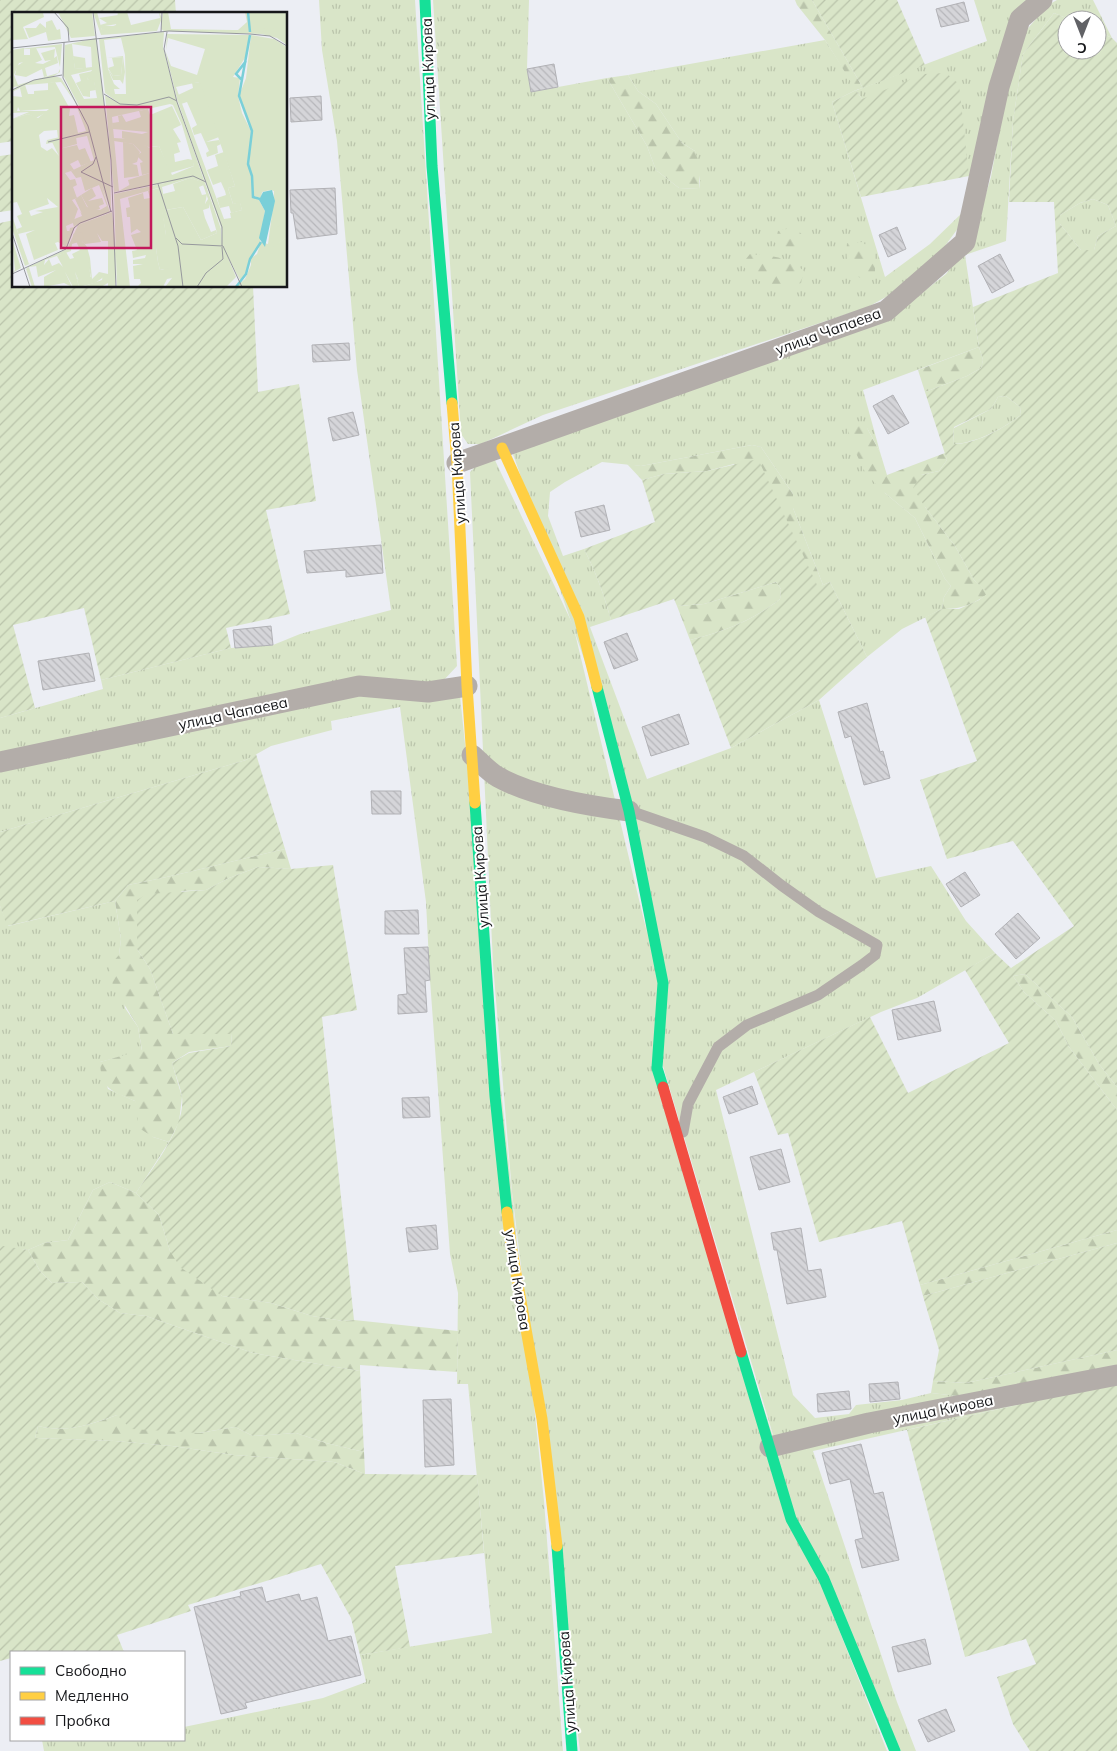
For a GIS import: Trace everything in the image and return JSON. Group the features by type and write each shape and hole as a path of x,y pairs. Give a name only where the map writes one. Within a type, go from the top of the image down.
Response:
{"street":[{"name":"улица Кирова","path":"425,0 432,166 457,463 467,686 495,1096 511,1245 542,1419 558,1555 572,1751"},
{"name":"улица Чапаева","path":"457,463 886,311 965,242 999,87 1020,19 1042,0"},
{"path":"502,448 579,617 629,811 663,983 657,1068 791,1519 824,1579 895,1751"},
{"name":"улица Чапаева","path":"0,762 359,686 428,692 467,686"},
{"path":"472,755 497,777 535,793 629,811"},
{"name":"улица Кирова","path":"770,1446 869,1423 1117,1375"}],"lane":[{"path":"629,811 705,837 744,856 780,885 819,912 877,945 875,955 818,995 747,1025 718,1047 688,1104 680,1148"}],"green space":[{"path":"0,0 175,0 176,12 12,12 12,141 0,143"},
{"path":"319,0 415,0 457,666 443,681 0,754 0,718 103,689 101,680 231,648 273,645 300,634 391,610 357,370 337,141 322,50"},
{"path":"433,0 529,0 527,69 531,92 607,78 647,146 656,170 679,188 699,189 700,181 695,151 682,143 656,104 638,91 628,75 825,40 857,90 987,41 974,0 1028,0 967,216 942,250 911,283 868,307 543,415 481,444 468,444 461,434","holes":["856,90 862,99 969,176 963,212 930,244 885,277 832,102"]},
{"path":"795,0 812,0 863,88 856,90 825,40"},
{"path":"812,0 897,0 925,65 863,88"},
{"path":"1057,0 1093,0 1098,10 1057,10 1057,14 1054,13 1023,54 1013,121 1006,241 965,255 979,347 863,390 880,452 867,428 885,493 915,518 945,579 951,586 944,597 942,609 902,629 867,657 830,582 823,585 793,508 793,494 761,447 752,445 641,466 602,462 550,492 548,516 563,556 584,549 603,593 611,620 590,627 647,779 731,748 819,700 876,878 931,866 966,921 995,953 917,998 881,1012 716,1090 793,1395 815,1418 849,1414 856,1405 902,1400 931,1393 967,1397 1066,1394 813,1451 897,1702 916,1751 900,1751 796,1512 663,1066 629,789 512,451 900,310 946,274 972,240 991,177 1010,72 1023,34 1048,5"},
{"path":"1054,13 1057,14 1057,60 1107,60 1107,36 1117,43 1117,1087 1099,1064 1072,1017 1025,974 1013,976 1024,992 1056,1021 1069,1047 1117,1110 1117,1230 920,1285 902,1221 819,1242 788,1133 778,1135 754,1072 870,1017 908,1093 1009,1043 965,970 995,953 1011,968 1074,926 1013,841 947,859 920,780 977,761 925,617 942,609 959,609 979,600 988,593 974,580 955,546 913,488 921,475 939,471 947,460 925,392 967,376 981,368 983,360 979,347 973,307 1058,273 1054,202 1009,202 1013,121 1023,54","holes":["1093,199 1108,205 1116,226 1098,236 1094,250 1081,250 1060,224 1060,215 1080,203","1006,396 1020,407 1021,415 988,435 980,439 953,444 954,427 991,409 998,397"]},
{"path":"1107,28 1112,38 1107,36"},
{"path":"946,73 959,84 969,176 861,197 832,102 856,90 862,99 924,74"},
{"path":"628,75 638,91 656,104 682,143 695,151 700,165 699,189 679,188 656,170 647,146 607,78"},
{"path":"12,154 12,210 0,212 0,156"},
{"path":"1093,199 1108,205 1116,226 1098,236 1094,250 1081,250 1060,224 1060,215 1080,203"},
{"path":"12,220 12,288 253,288 258,392 299,384 316,501 266,510 290,614 226,628 231,648 101,680 84,608 13,625 35,708 0,718 0,223"},
{"path":"795,227 806,239 807,250 794,252 775,243 778,231"},
{"path":"863,242 875,256 875,272 860,278 849,267 847,243"},
{"path":"750,254 772,256 791,262 804,271 801,283 784,290 760,282 742,264"},
{"path":"979,347 983,360 981,368 967,376 925,392 918,370"},
{"path":"1006,396 1020,407 1021,415 980,438 953,444 954,428 991,409 998,397"},
{"path":"855,424 867,428 880,452 887,475 945,453 947,460 939,471 921,475 925,507 955,546 974,580 989,593 967,606 942,609 944,597 951,586 945,579 915,518 866,474 854,449 848,430"},
{"path":"752,445 761,447 793,494 793,508 823,585 818,588 734,464 707,471 664,474 642,480 627,464 641,466"},
{"path":"493,456 573,625 660,987 653,1069 822,1587 887,1751 580,1751 512,1192 493,964 470,472 479,463"},
{"path":"758,459 818,587 830,582 867,657 819,700 731,748 690,640 749,619 770,606 780,599 781,589 776,582 704,604 677,606 674,599 611,620 606,602 584,549 655,522 642,480 664,474 707,471"},
{"path":"776,582 781,589 780,599 770,606 749,619 690,640 677,606 704,604"},
{"path":"353,695 460,696 544,1501 563,1751 44,1751 42,1741 185,1741 185,1727 323,1698 366,1682 360,1655 492,1633 468,1384 457,1384 458,1293 450,1254 426,902 400,707 331,721 332,730 271,746 246,760 0,832 0,770"},
{"path":"256,754 285,849 128,885 115,901 7,926 0,906 0,832 246,760"},
{"path":"285,849 291,869 258,867 229,878 206,890 182,891 137,928 137,949 150,969 173,1034 232,1033 231,1046 189,1052 172,1063 182,1097 179,1122 169,1142 153,1137 139,1128 135,1101 109,1088 105,1084 101,1071 100,1062 142,1050 138,1027 113,986 109,966 119,955 121,939 115,901 128,885"},
{"path":"333,865 357,1010 322,1017 354,1320 343,1321 312,1316 271,1303 222,1296 180,1267 170,1251 159,1215 136,1193 159,1160 179,1121 182,1097 172,1063 189,1053 231,1046 232,1034 173,1034 150,969 137,949 137,900 147,894 206,890 229,878 258,867 291,869"},
{"path":"115,901 121,939 119,955 125,1008 138,1027 142,1051 100,1062 108,1089 135,1101 153,1137 169,1142 136,1193 110,1182 93,1190 68,1240 44,1243 28,1250 0,1247 0,906 8,926"},
{"path":"1025,974 1072,1017 1099,1064 1117,1087 1117,1110 1069,1047 1056,1021 1024,992 1013,976"},
{"path":"110,1182 136,1193 159,1215 170,1251 222,1296 271,1303 312,1316 343,1321 354,1320 458,1331 457,1372 360,1365 360,1371 253,1353 146,1316 120,1313 98,1299 82,1282 52,1283 40,1271 28,1250 44,1243 68,1240 93,1190"},
{"path":"1117,1230 1117,1243 923,1296 920,1285"},
{"path":"1117,1243 1117,1350 966,1383 933,1381 939,1350 923,1296"},
{"path":"0,1247 28,1250 40,1271 52,1283 82,1282 98,1299 120,1313 146,1316 253,1353 360,1371 364,1452 326,1443 296,1433 253,1436 235,1427 199,1433 131,1429 117,1415 78,1427 59,1429 38,1426 35,1438 115,1441 172,1446 234,1455 334,1462 365,1474 477,1475 484,1553 395,1566 410,1647 360,1655 351,1618 321,1564 188,1605 191,1611 117,1635 124,1651 10,1651 10,1658 0,1661"},
{"path":"1117,1350 1117,1369 966,1397 931,1393 933,1381 966,1383"},
{"path":"1117,1382 1117,1751 1030,1751 1013,1724 997,1677 1036,1664 1026,1639 965,1657 907,1430"},
{"path":"117,1415 199,1433 235,1427 253,1436 296,1433 326,1443 364,1452 365,1474 334,1462 234,1455 172,1446 115,1441 35,1438 38,1426 59,1429 78,1427"}],"building":[{"path":"964,2 969,21 941,27 936,9"},
{"path":"554,64 558,87 531,92 527,69"},
{"path":"321,96 322,120 291,122 290,98"},
{"path":"335,188 337,234 297,239 293,213 291,213 290,190"},
{"path":"897,227 906,249 888,257 879,235"},
{"path":"1000,254 1014,281 992,293 978,266"},
{"path":"349,343 350,360 313,362 312,345"},
{"path":"893,395 909,423 888,434 873,406"},
{"path":"353,412 359,435 333,441 328,418"},
{"path":"604,505 610,530 581,537 575,512"},
{"path":"381,545 383,573 346,577 346,570 307,573 304,551"},
{"path":"271,626 273,645 235,648 233,630"},
{"path":"627,633 638,660 614,669 604,642"},
{"path":"89,653 95,681 43,690 38,661"},
{"path":"867,703 880,752 883,751 890,778 864,785 851,736 845,738 838,712"},
{"path":"679,714 689,744 651,756 642,727"},
{"path":"371,791 401,791 401,814 372,814"},
{"path":"965,872 980,895 961,907 946,884"},
{"path":"418,910 419,934 385,934 385,911"},
{"path":"1018,913 1040,938 1016,959 995,934"},
{"path":"428,947 430,980 425,981 427,1012 398,1014 398,995 407,994 404,948"},
{"path":"934,1001 941,1031 898,1040 892,1010"},
{"path":"752,1086 758,1104 729,1114 723,1097"},
{"path":"429,1097 430,1117 403,1118 402,1098"},
{"path":"781,1149 790,1182 759,1190 750,1157"},
{"path":"436,1225 438,1249 409,1252 406,1228"},
{"path":"801,1228 808,1271 821,1269 826,1297 787,1304 777,1250 774,1250 771,1233"},
{"path":"898,1382 900,1399 870,1402 869,1384"},
{"path":"849,1391 851,1409 818,1412 817,1394"},
{"path":"451,1399 454,1465 425,1467 423,1400"},
{"path":"861,1444 874,1494 883,1492 899,1560 862,1568 855,1540 863,1538 850,1479 830,1484 822,1453"},
{"path":"262,1587 266,1602 299,1594 301,1601 317,1597 328,1641 351,1636 361,1675 245,1703 247,1708 221,1714 194,1607 241,1596 240,1592"},
{"path":"925,1639 931,1664 898,1672 892,1647"},
{"path":"946,1709 955,1731 928,1742 918,1720"}],"traffic: fast":[{"path":"425,0 432,166 452,403"},
{"path":"597,687 629,811 663,983 657,1068 663,1087"},
{"path":"475,803 495,1096 507,1212"},
{"path":"741,1352 791,1519 824,1579 895,1751"},
{"path":"557,1546 572,1751"}],"traffic: slow":[{"path":"452,403 457,463 467,686 475,803"},
{"path":"502,448 579,617 597,687"},
{"path":"507,1212 511,1245 542,1419 557,1546"}],"traffic: jam":[{"path":"663,1087 741,1352"}]}
